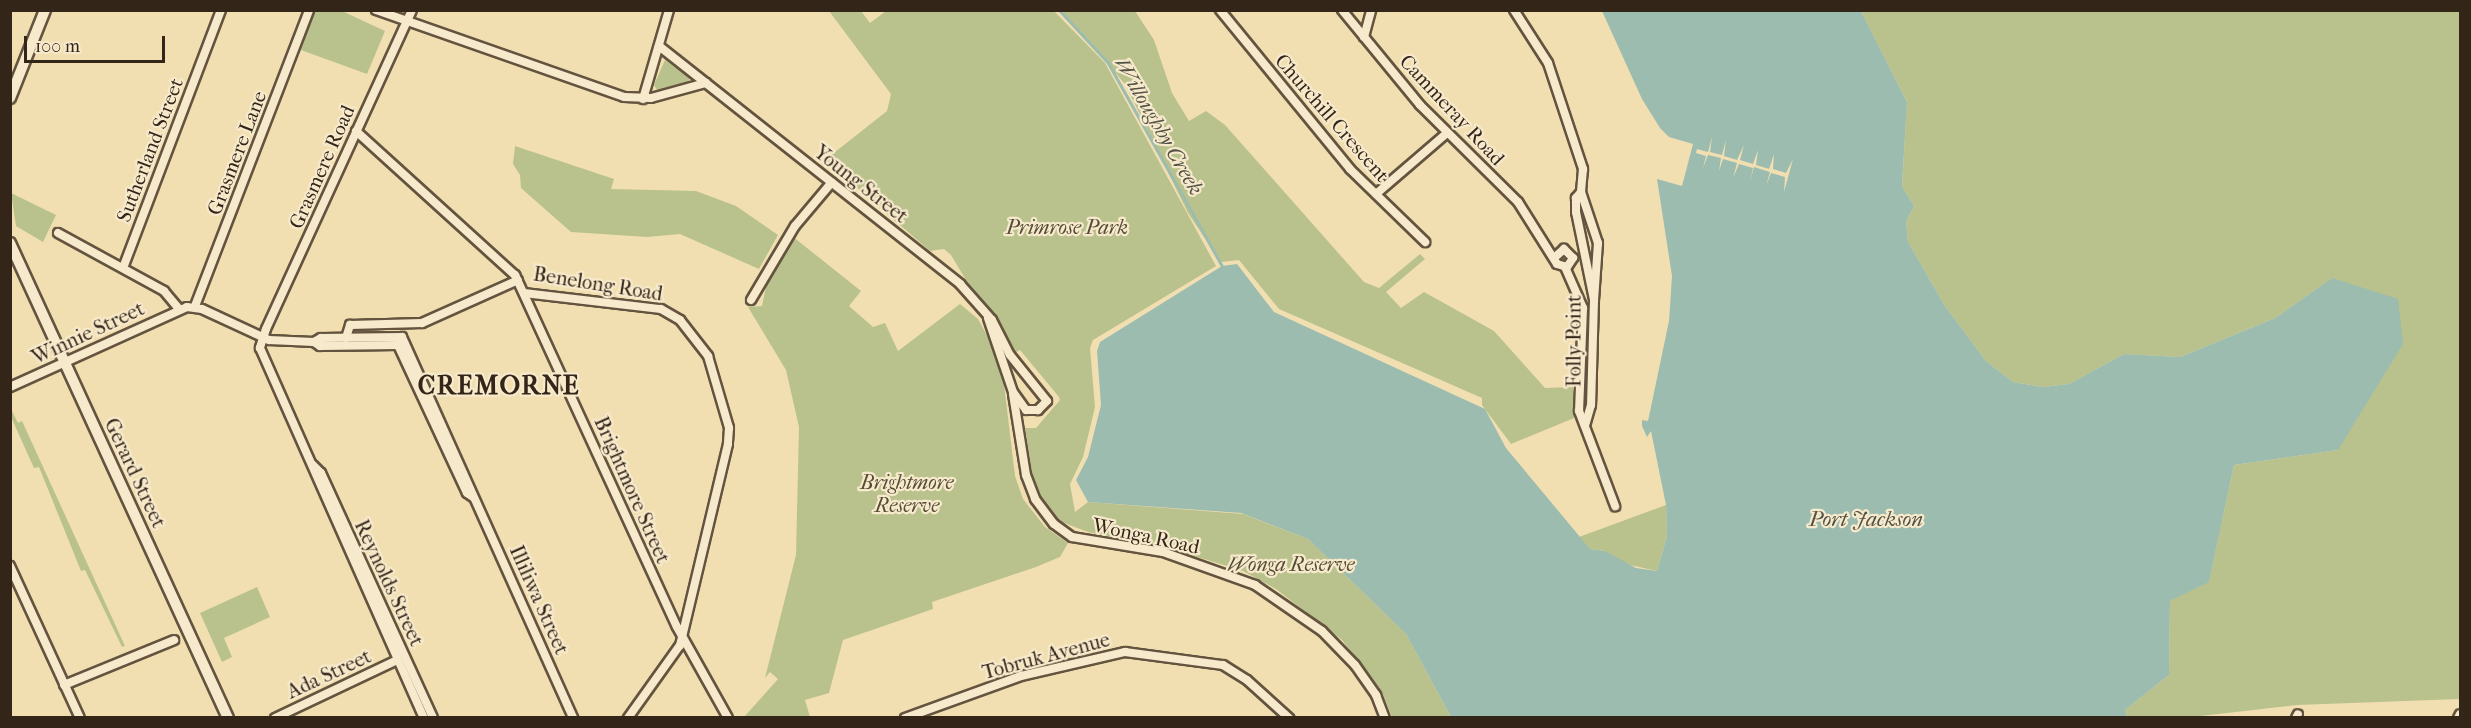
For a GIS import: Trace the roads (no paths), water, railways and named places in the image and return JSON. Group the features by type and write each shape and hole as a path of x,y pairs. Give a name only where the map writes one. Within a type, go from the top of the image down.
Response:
{"main road":[{"path":"10,98 45,10"},
{"name":"Gerard Street","path":"10,243 228,717"}],"street":[{"name":"Sutherland Street","path":"123,268 221,10"},
{"name":"Grasmere Lane","path":"195,306 309,10"},
{"path":"376,10 610,92 643,99 706,83"},
{"name":"Grasmere Road","path":"262,338 412,10"},
{"path":"643,99 669,10"},
{"name":"Churchill Crescent","path":"1220,10 1350,169 1425,242"},
{"name":"Cammeray Road","path":"1342,10 1447,133 1518,202 1538,232 1569,258"},
{"path":"1364,37 1371,10"},
{"path":"1514,10 1548,63 1583,168 1581,192 1598,243 1594,300"},
{"name":"Young Street","path":"659,46 960,284 988,318 1010,355 1047,401 1038,410 1026,410 1013,392 988,318"},
{"name":"Benelong Road","path":"356,131 501,259 518,280 524,293 662,309 692,330 708,356 729,428 728,444 680,645 628,717"},
{"path":"1376,194 1447,133"},
{"path":"751,300 795,226 831,182"},
{"path":"1569,258 1582,246 1576,198 1581,192"},
{"path":"1569,258 1580,232"},
{"path":"58,233 164,291 179,309"},
{"name":"Folly Point","path":"1569,258 1586,269 1594,300 1591,405 1586,423"},
{"name":"Folly Point","path":"1569,258 1583,308 1579,411 1586,423 1615,506"},
{"path":"346,338 350,325 422,323 518,280"},
{"name":"Brightmore Street","path":"524,293 682,636 728,717"},
{"path":"195,306 262,338"},
{"name":"Winnie Street","path":"10,387 179,309 195,306"},
{"name":"Illiliwa Street","path":"314,342 321,338 402,337 474,490 473,497"},
{"name":"Illiliwa Street","path":"262,338 314,342 320,346 398,345 467,493 473,497 573,717"},
{"name":"Reynolds Street","path":"262,338 264,360 424,717"},
{"name":"Wonga Road","path":"1013,392 1026,475 1035,499 1054,524 1072,537 1163,552 1255,585 1322,631 1355,665 1376,695 1385,717"},
{"name":"Reynolds Street","path":"312,464 321,473 433,717"},
{"path":"10,566 80,717"},
{"path":"64,686 174,640"},
{"name":"Tobruk Avenue","path":"905,717 1021,676 1125,652 1223,665 1247,680 1289,717"},
{"name":"Ada Street","path":"275,717 397,660"}],"water":[{"name":"Port Jackson","path":"1602,11 1861,11 1907,102 1902,186 1914,206 1906,222 1908,242 1945,306 1986,361 2013,382 2043,387 2069,384 2124,354 2180,357 2275,318 2332,278 2398,299 2403,344 2338,450 2234,465 2209,582 2170,601 2169,675 2125,710 2127,717 1451,717 1406,634 1308,539 1241,513 1088,502 1076,480 1088,457 1101,405 1097,351 1100,342 1222,266 1237,264 1274,312 1485,409 1506,448 1590,549 1605,551 1636,568 1657,571 1667,536 1666,505 1651,431 1647,437 1642,420 1648,421 1669,321 1672,276 1657,179 1682,186 1693,144 1669,137 1660,128 1642,99"}],"waterway":[{"name":"Willoughby Creek","path":"1059,10 1108,63 1222,266"}],"district":[{"name":"CREMORNE","path":"499,386"}],"park label":[{"name":"Primrose Park","path":"1067,227"},
{"name":"Brightmore Reserve","path":"907,494"},
{"name":"Wonga Reserve","path":"1291,564"}]}
